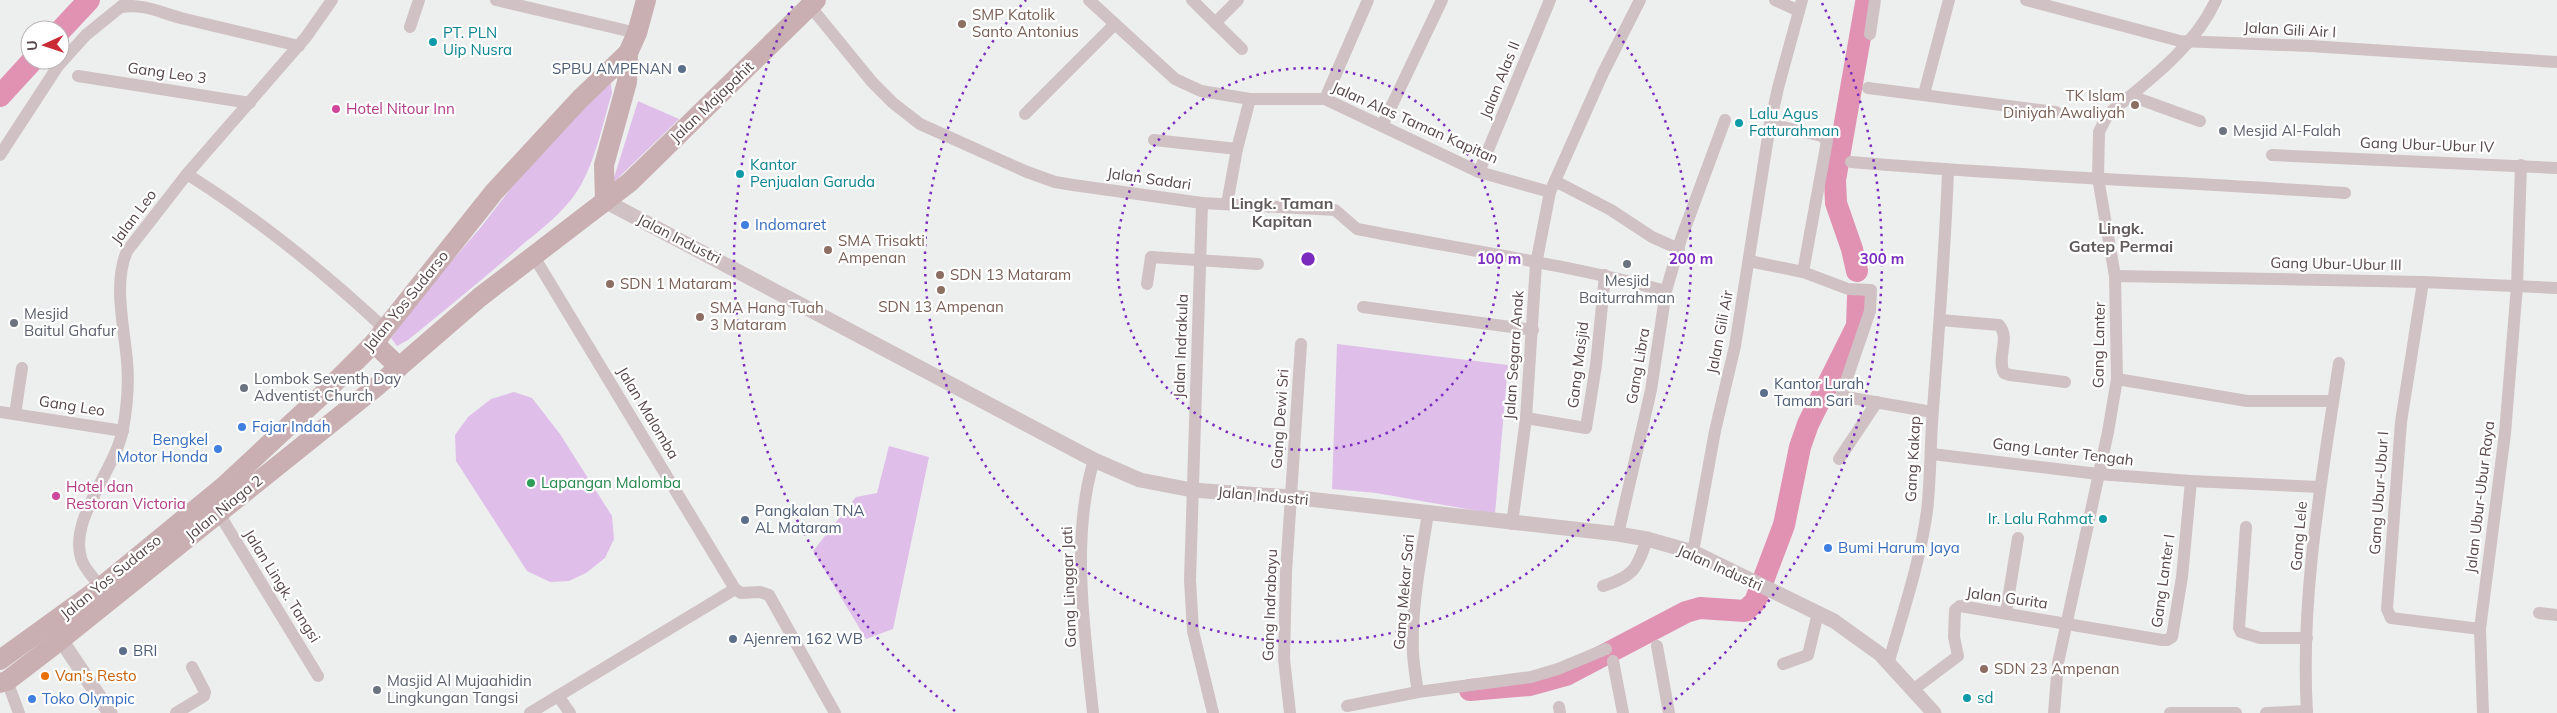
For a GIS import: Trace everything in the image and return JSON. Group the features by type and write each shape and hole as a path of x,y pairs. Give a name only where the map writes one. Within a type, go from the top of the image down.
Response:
{"main road":[{"path":"379,336 399,367 480,297 605,201 604,164 627,82 628,53 637,33 646,0"},
{"name":"Jalan Majapahit","path":"605,201 630,182 813,3"},
{"name":"Jalan Yos Sudarso","path":"0,660 101,587 277,438 379,336 494,192 580,99 628,53"},
{"name":"Jalan Niaga 2","path":"4,682 61,640 399,367"}],"street":[{"name":"Jalan Leo","path":"101,587 81,559 79,546 82,524 123,431 127,376 122,308 122,262 127,251 187,174 299,46 332,0"},
{"path":"410,27 419,0"},
{"path":"496,0 637,33"},
{"name":"Jalan Alas Taman Kapitan","path":"1089,0 1182,83 1201,91 1250,100 1325,99 1479,172 1553,187"},
{"path":"1192,0 1242,49"},
{"path":"1215,23 1238,0"},
{"path":"1325,99 1368,0"},
{"path":"1382,126 1442,0"},
{"name":"Jalan Alas II","path":"1479,172 1550,0"},
{"name":"Jalan Segara Anak","path":"1512,524 1526,418 1534,330 1536,264 1553,187 1603,73 1640,0"},
{"path":"1776,0 1801,6"},
{"path":"1870,34 1875,0"},
{"path":"1924,94 1949,0"},
{"name":"Jalan Gili Air I","path":"2026,0 2163,38 2190,42 2310,46 2557,62"},
{"name":"Gang Lanter","path":"2054,713 2055,678 2117,379 2115,276 2098,178 2098,140 2102,125 2113,110 2190,42 2209,15 2216,0"},
{"name":"Jalan Sadari","path":"813,3 872,82 893,103 920,124 1055,182 1202,203 1335,210 1357,229 1536,264"},
{"path":"0,155 58,66 86,34 125,4 158,10 186,19 299,46"},
{"name":"Jalan Gili Air","path":"1693,552 1715,431 1735,346 1770,124 1801,6"},
{"path":"1025,114 1115,24"},
{"name":"Gang Leo 3","path":"78,76 250,103"},
{"path":"1868,88 2056,112"},
{"path":"2131,96 2200,121"},
{"path":"1227,204 1237,149 1250,100"},
{"name":"Gang Libra","path":"1618,534 1651,390 1666,291 1725,120"},
{"path":"1770,124 1822,136 1827,141 1803,272"},
{"path":"1154,140 1237,149"},
{"name":"Gang Ubur-Ubur IV","path":"2272,155 2557,168"},
{"path":"1851,162 1948,171 2345,193"},
{"path":"2517,286 2521,165"},
{"name":"Gang Kakap","path":"1889,661 1915,568 1926,512 1932,454 1932,412 1945,254 1948,171"},
{"path":"187,174 243,210 344,291 379,336"},
{"path":"1553,187 1611,210 1652,237 1679,249"},
{"name":"Jalan Industri","path":"605,201 1094,460 1140,480 1192,490 1291,497 1512,524 1618,534 1647,539 1693,552 1818,613 1857,635 1889,661 1934,713"},
{"name":"Jalan Indrakula","path":"1202,203 1190,571 1193,631 1213,713"},
{"name":"Jalan Malomba","path":"533,255 735,588"},
{"path":"1148,284 1151,257 1258,264"},
{"path":"1749,261 1803,272 1848,289 1872,291 1870,311 1842,393 1846,397 1932,412"},
{"path":"1536,264 1605,275 1666,291"},
{"name":"Gang Masjid","path":"1526,418 1586,428 1596,365 1605,275"},
{"name":"Gang Ubur-Ubur III","path":"2115,276 2423,282 2557,288"},
{"name":"Gang Ubur-Ubur I","path":"2423,282 2401,422 2387,609 2391,618 2480,629"},
{"name":"Jalan Ubur-Ubur Raya","path":"2483,713 2480,629 2505,433 2517,286"},
{"path":"1362,307 1534,330"},
{"path":"1940,320 1999,325 2004,332 2002,367 2004,372 2010,375 2064,382"},
{"name":"Gang Dewi Sri","path":"1291,497 1301,344"},
{"name":"Gang Lele","path":"2307,712 2307,638 2319,487 2339,363"},
{"name":"Gang Leo","path":"15,414 22,368"},
{"path":"2117,379 2247,400 2333,401"},
{"path":"1839,459 1876,402"},
{"name":"Gang Leo","path":"0,412 123,431"},
{"name":"Gang Lanter Tengah","path":"1932,454 2098,474 2191,482 2319,487"},
{"name":"Gang Linggar Jati","path":"1093,713 1084,626 1082,529 1086,486 1094,460"},
{"name":"Gang Lanter I","path":"2066,623 2162,640 2172,637 2182,577 2191,482"},
{"name":"Gang Indrabayu","path":"1290,713 1284,658 1286,572 1291,497"},
{"name":"Jalan Lingk. Tangsi","path":"218,512 318,676"},
{"name":"Gang Mekar Sari","path":"1418,692 1413,655 1416,596 1428,513"},
{"path":"2246,527 2239,628 2241,632 2260,638 2307,638"},
{"path":"2006,612 2018,538"},
{"path":"1603,586 1631,574 1638,566 1647,539"},
{"path":"530,713 735,588 741,593 760,592 769,595 835,713"},
{"name":"Jalan Gurita","path":"1914,689 1958,656 1954,637 1956,608 1960,606 2066,623"},
{"path":"1784,664 1808,655 1818,613"},
{"path":"2539,613 2557,614"},
{"path":"61,640 110,713"},
{"path":"1657,646 1670,713"},
{"path":"1347,706 1418,692 1531,677 1558,669 1606,649"},
{"path":"1613,661 1623,713"},
{"path":"176,713 204,696 205,692 192,667"},
{"path":"4,682 19,713"},
{"path":"558,696 570,713"},
{"path":"2266,713 2307,712"},
{"path":"2170,713 2236,713"}],"shaded area":[{"path":"607,82 611,84 612,93 596,150 582,183 570,201 547,224 480,281 408,340 397,346 391,338 425,292 481,227 518,179"},
{"path":"638,101 679,119 612,184"},
{"path":"1337,344 1508,365 1495,514 1376,493 1332,489"},
{"path":"514,392 532,398 560,434 612,516 614,539 605,558 586,573 569,581 550,582 527,571 456,461 455,435 468,417 491,399"},
{"path":"889,446 929,457 893,629 866,639 813,551 856,497 877,493"}],"waterway":[{"path":"70,20 89,0"},
{"path":"1857,271 1852,249 1836,203 1835,180 1866,3"},
{"path":"0,96 24,70"},
{"path":"1470,690 1530,685 1566,675 1686,612 1700,608 1745,611 1755,602 1784,525 1800,447 1808,424 1857,326 1858,297"}],"place":[{"name":"SMP Katolik Santo Antonius","path":"962,24"},
{"name":"PT. PLN Uip Nusra","path":"433,42"},
{"name":"SPBU AMPENAN","path":"682,69"},
{"name":"TK Islam Diniyah Awaliyah","path":"2135,105"},
{"name":"Hotel Nitour Inn","path":"336,109"},
{"name":"Lalu Agus Fatturahman","path":"1739,123"},
{"name":"Mesjid Al-Falah","path":"2223,131"},
{"name":"Kantor Penjualan Garuda","path":"740,174"},
{"name":"Indomaret","path":"745,225"},
{"name":"SMA Trisakti Ampenan","path":"828,250"},
{"name":"Mesjid Baiturrahman","path":"1627,264"},
{"name":"SDN 13 Mataram","path":"940,275"},
{"name":"SDN 1 Mataram","path":"610,284"},
{"name":"SDN 13 Ampenan","path":"941,290"},
{"name":"SMA Hang Tuah 3 Mataram","path":"700,317"},
{"name":"Mesjid Baitul Ghafur","path":"14,323"},
{"name":"Lombok Seventh Day Adventist Church","path":"244,388"},
{"name":"Kantor Lurah Taman Sari","path":"1764,393"},
{"name":"Fajar Indah","path":"242,427"},
{"name":"Bengkel Motor Honda","path":"218,449"},
{"name":"Lapangan Malomba","path":"531,483"},
{"name":"Hotel dan Restoran Victoria","path":"56,496"},
{"name":"Ir. Lalu Rahmat","path":"2103,519"},
{"name":"Pangkalan TNA AL Mataram","path":"745,520"},
{"name":"Bumi Harum Jaya","path":"1828,548"},
{"name":"Ajenrem 162 WB","path":"733,639"},
{"name":"BRI","path":"123,651"},
{"name":"SDN 23 Ampenan","path":"1984,669"},
{"name":"Van's Resto","path":"45,676"},
{"name":"Masjid Al Mujaahidin Lingkungan Tangsi","path":"377,690"},
{"name":"sd","path":"1967,698"},
{"name":"Toko Olympic","path":"32,699"}],"district":[{"name":"Lingk. Taman Kapitan","path":"1282,212"},
{"name":"Lingk. Gatep Permai","path":"2121,237"}]}
